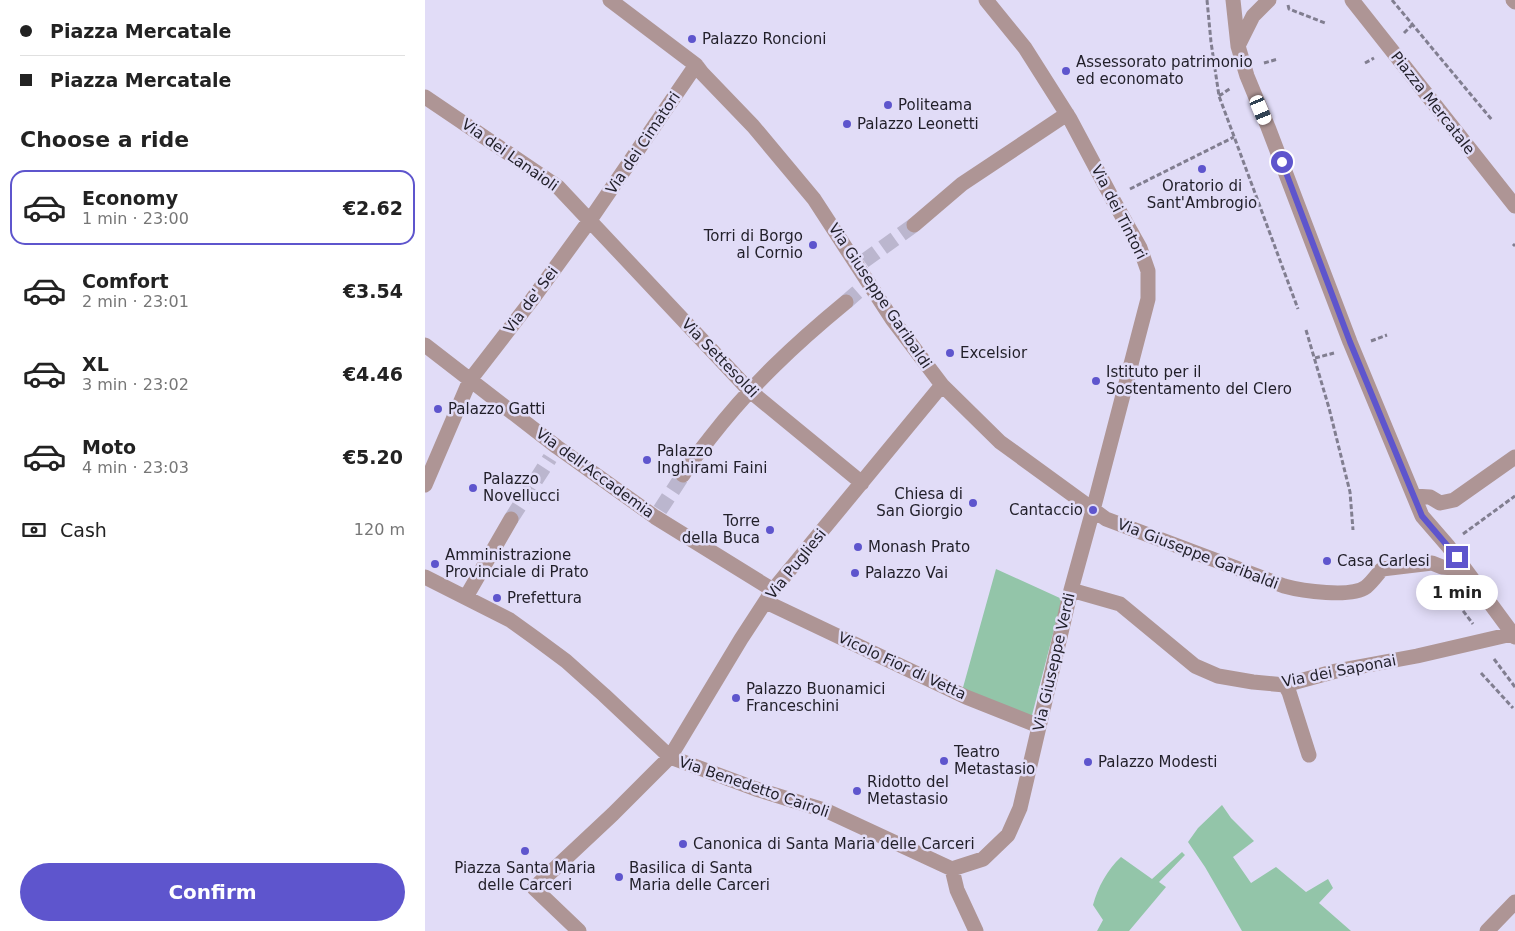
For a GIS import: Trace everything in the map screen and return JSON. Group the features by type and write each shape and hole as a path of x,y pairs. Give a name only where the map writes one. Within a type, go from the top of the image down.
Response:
{"street":[{"name":"Via Giuseppe Garibaldi","path":"610,0 696,65 753,126 815,199 861,263 865,285 942,385 1000,442 1106,519 1284,586 1309,592 1355,592 1366,587 1382,569 1432,563 1465,569"},
{"name":"Via dei Tintori","path":"986,0 1025,48 1067,114 1140,248 1148,270 1148,299 1093,510"},
{"path":"1233,0 1238,46 1247,76 1268,126 1350,342 1422,516 1448,546 1513,635"},
{"path":"1238,46 1253,16 1269,0"},
{"name":"Piazza Mercatale","path":"1352,0 1515,206"},
{"name":"Via dei Cimatori","path":"590,220 696,65"},
{"name":"Via dei Lanaioli","path":"425,97 558,187 590,220"},
{"path":"914,225 962,184 1067,114"},
{"name":"Via de' Sei","path":"425,486 470,380 590,220"},
{"name":"Via Settesoldi","path":"590,220 750,391 862,483"},
{"path":"683,475 722,423 750,391 796,344 846,302"},
{"name":"Via dell'Accademia","path":"425,345 470,380 554,453 658,513 769,596"},
{"name":"Via Pugliesi","path":"579,931 533,888 613,814 670,757 769,596 942,385"},
{"path":"1414,496 1430,497 1440,503 1454,500 1515,456"},
{"name":"Via Giuseppe Verdi","path":"952,869 983,859 1008,835 1020,808 1071,590 1093,510"},
{"path":"466,597 511,519"},
{"name":"Via Benedetto Cairoli","path":"425,577 510,620 566,661 670,757 756,789 827,811 952,869"},
{"name":"Via dei Saponai","path":"1071,590 1120,604 1195,666 1218,676 1253,682 1285,685 1336,671 1513,635"},
{"name":"Vicolo Fior di Vetta","path":"769,596 966,697 1039,726"},
{"path":"1285,685 1309,755"},
{"path":"952,869 957,890 976,931"},
{"path":"1487,931 1515,902"}],"path":[{"path":"1207,0 1219,96 1298,309"},
{"path":"1286,0 1289,9 1325,23"},
{"path":"1392,0 1492,120"},
{"path":"1112,198 1234,137"},
{"path":"1305,330 1329,408 1350,492 1353,530"},
{"path":"1448,546 1515,496"},
{"path":"1481,674 1513,708"}],"green space":[{"path":"996,569 1062,599 1030,723 962,691"},
{"path":"1222,805 1231,818 1254,841 1233,857 1251,883 1276,867 1306,892 1328,879 1333,888 1319,903 1351,931 1242,931 1205,867 1188,842 1198,828"},
{"path":"1182,852 1185,855 1159,882 1166,887 1129,931 1097,931 1103,920 1093,905 1095,898 1107,873 1121,857 1152,879"}],"tunnel":[{"path":"864,261 914,225"},
{"path":"846,302 862,288"},
{"path":"511,519 550,458"},
{"path":"660,510 683,475"}],"place":[{"name":"Palazzo Roncioni","path":"692,39"},
{"name":"Assessorato patrimonio ed economato","path":"1066,71"},
{"name":"Politeama","path":"888,105"},
{"name":"Palazzo Leonetti","path":"847,124"},
{"name":"Oratorio di Sant'Ambrogio","path":"1202,169"},
{"name":"Torri di Borgo al Cornio","path":"813,245"},
{"name":"Excelsior","path":"950,353"},
{"name":"Istituto per il Sostentamento del Clero","path":"1096,381"},
{"name":"Palazzo Gatti","path":"438,409"},
{"name":"Palazzo Inghirami Faini","path":"647,460"},
{"name":"Palazzo Novellucci","path":"473,488"},
{"name":"Chiesa di San Giorgio","path":"973,503"},
{"name":"Cantaccio","path":"1093,510"},
{"name":"Torre della Buca","path":"770,530"},
{"name":"Monash Prato","path":"858,547"},
{"name":"Casa Carlesi","path":"1327,561"},
{"name":"Amministrazione Provinciale di Prato","path":"435,564"},
{"name":"Palazzo Vai","path":"855,573"},
{"name":"Prefettura","path":"497,598"},
{"name":"Palazzo Buonamici Franceschini","path":"736,698"},
{"name":"Teatro Metastasio","path":"944,761"},
{"name":"Palazzo Modesti","path":"1088,762"},
{"name":"Ridotto del Metastasio","path":"857,791"},
{"name":"Canonica di Santa Maria delle Carceri","path":"683,844"},
{"name":"Piazza Santa Maria delle Carceri","path":"525,851"},
{"name":"Basilica di Santa Maria delle Carceri","path":"619,877"}],"route":[{"path":"1282,162 1350,342 1422,516 1457,557"}]}
